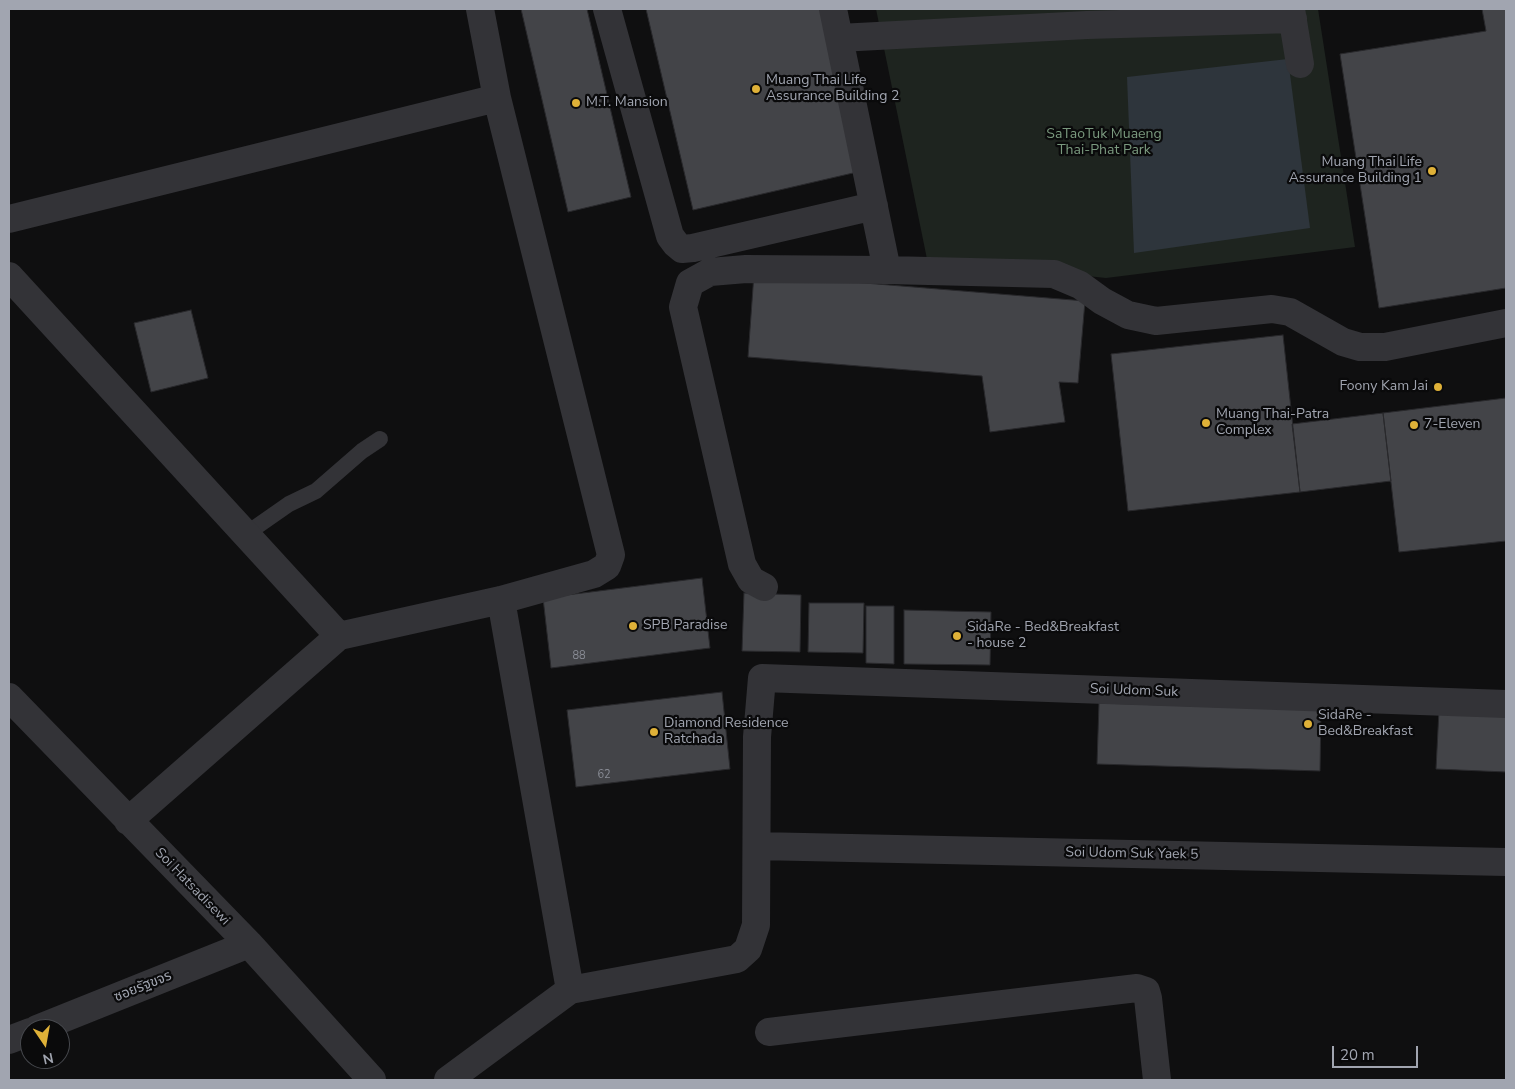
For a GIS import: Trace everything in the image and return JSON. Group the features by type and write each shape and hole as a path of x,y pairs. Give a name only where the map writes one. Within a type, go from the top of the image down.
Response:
{"street":[{"path":"128,821 338,636 501,600 594,574 607,566 611,555 497,98 480,9"},
{"path":"607,9 670,236 682,249 874,206"},
{"path":"833,9 887,270"},
{"path":"838,38 1292,14 1300,64"},
{"path":"9,219 497,98"},
{"path":"764,587 751,580 742,564 683,307 690,283 710,272 746,269 1054,274 1080,285 1102,301 1128,315 1156,321 1272,309 1290,312 1343,342 1360,347 1385,346 1506,323"},
{"path":"9,276 338,636"},
{"path":"501,600 570,990"},
{"name":"Soi Udom Suk","path":"757,846 757,737 762,678 1506,704"},
{"name":"Soi Hatsadisewi","path":"9,698 249,944 372,1080"},
{"path":"448,1080 570,990 737,959 748,949 756,925 757,846"},
{"name":"Soi Udom Suk Yaek 5","path":"757,846 1506,862"},
{"name":"ซอยรัฐขจร","path":"62,1019 249,944"},
{"path":"769,1032 1138,988 1146,991 1148,998 1157,1080"}],"lane":[{"path":"246,534 289,504 316,491 362,451 380,439"}],"green space":[{"name":"SaTaoTuk Muaeng Thai-Phat Park","path":"876,9 1318,9 1355,247 1106,278 927,259"}],"shaded area":[{"path":"1288,59 1310,228 1134,253 1127,77"}],"building":[{"name":"M.T. Mansion","path":"521,9 587,9 631,197 568,212"},
{"name":"Muang Thai Life Assurance Building 2","path":"646,9 829,9 866,170 693,210"},
{"name":"Muang Thai Life Assurance Building 1","path":"1482,9 1506,9 1506,288 1379,308 1340,54 1486,31"},
{"path":"754,274 1085,301 1078,383 1059,382 1065,422 990,432 982,376 748,357"},
{"path":"191,310 208,378 151,392 134,323"},
{"name":"Muang Thai-Patra Complex","path":"1283,335 1300,492 1128,511 1111,354"},
{"path":"1506,398 1506,541 1399,552 1383,413"},
{"path":"1383,413 1391,481 1300,492 1292,424"},
{"path":"702,578 710,648 551,668 543,598"},
{"path":"744,593 801,595 800,652 742,651"},
{"path":"809,603 864,603 863,653 808,652"},
{"path":"866,606 894,606 894,664 866,663"},
{"path":"904,610 991,612 990,665 904,664"},
{"path":"722,692 730,769 576,787 567,710"},
{"path":"1099,703 1321,710 1320,771 1097,764"},
{"path":"1439,710 1506,713 1506,772 1436,769"}],"place":[{"name":"Muang Thai Life Assurance Building 2","path":"756,89"},
{"name":"M.T. Mansion","path":"576,103"},
{"name":"Muang Thai Life Assurance Building 1","path":"1432,171"},
{"name":"Foony Kam Jai","path":"1438,387"},
{"name":"Muang Thai-Patra Complex","path":"1206,423"},
{"name":"7-Eleven","path":"1414,425"},
{"name":"SPB Paradise","path":"633,626"},
{"name":"SidaRe - Bed&Breakfast - house 2","path":"957,636"},
{"name":"SidaRe - Bed&Breakfast","path":"1308,724"},
{"name":"Diamond Residence Ratchada","path":"654,732"}]}
